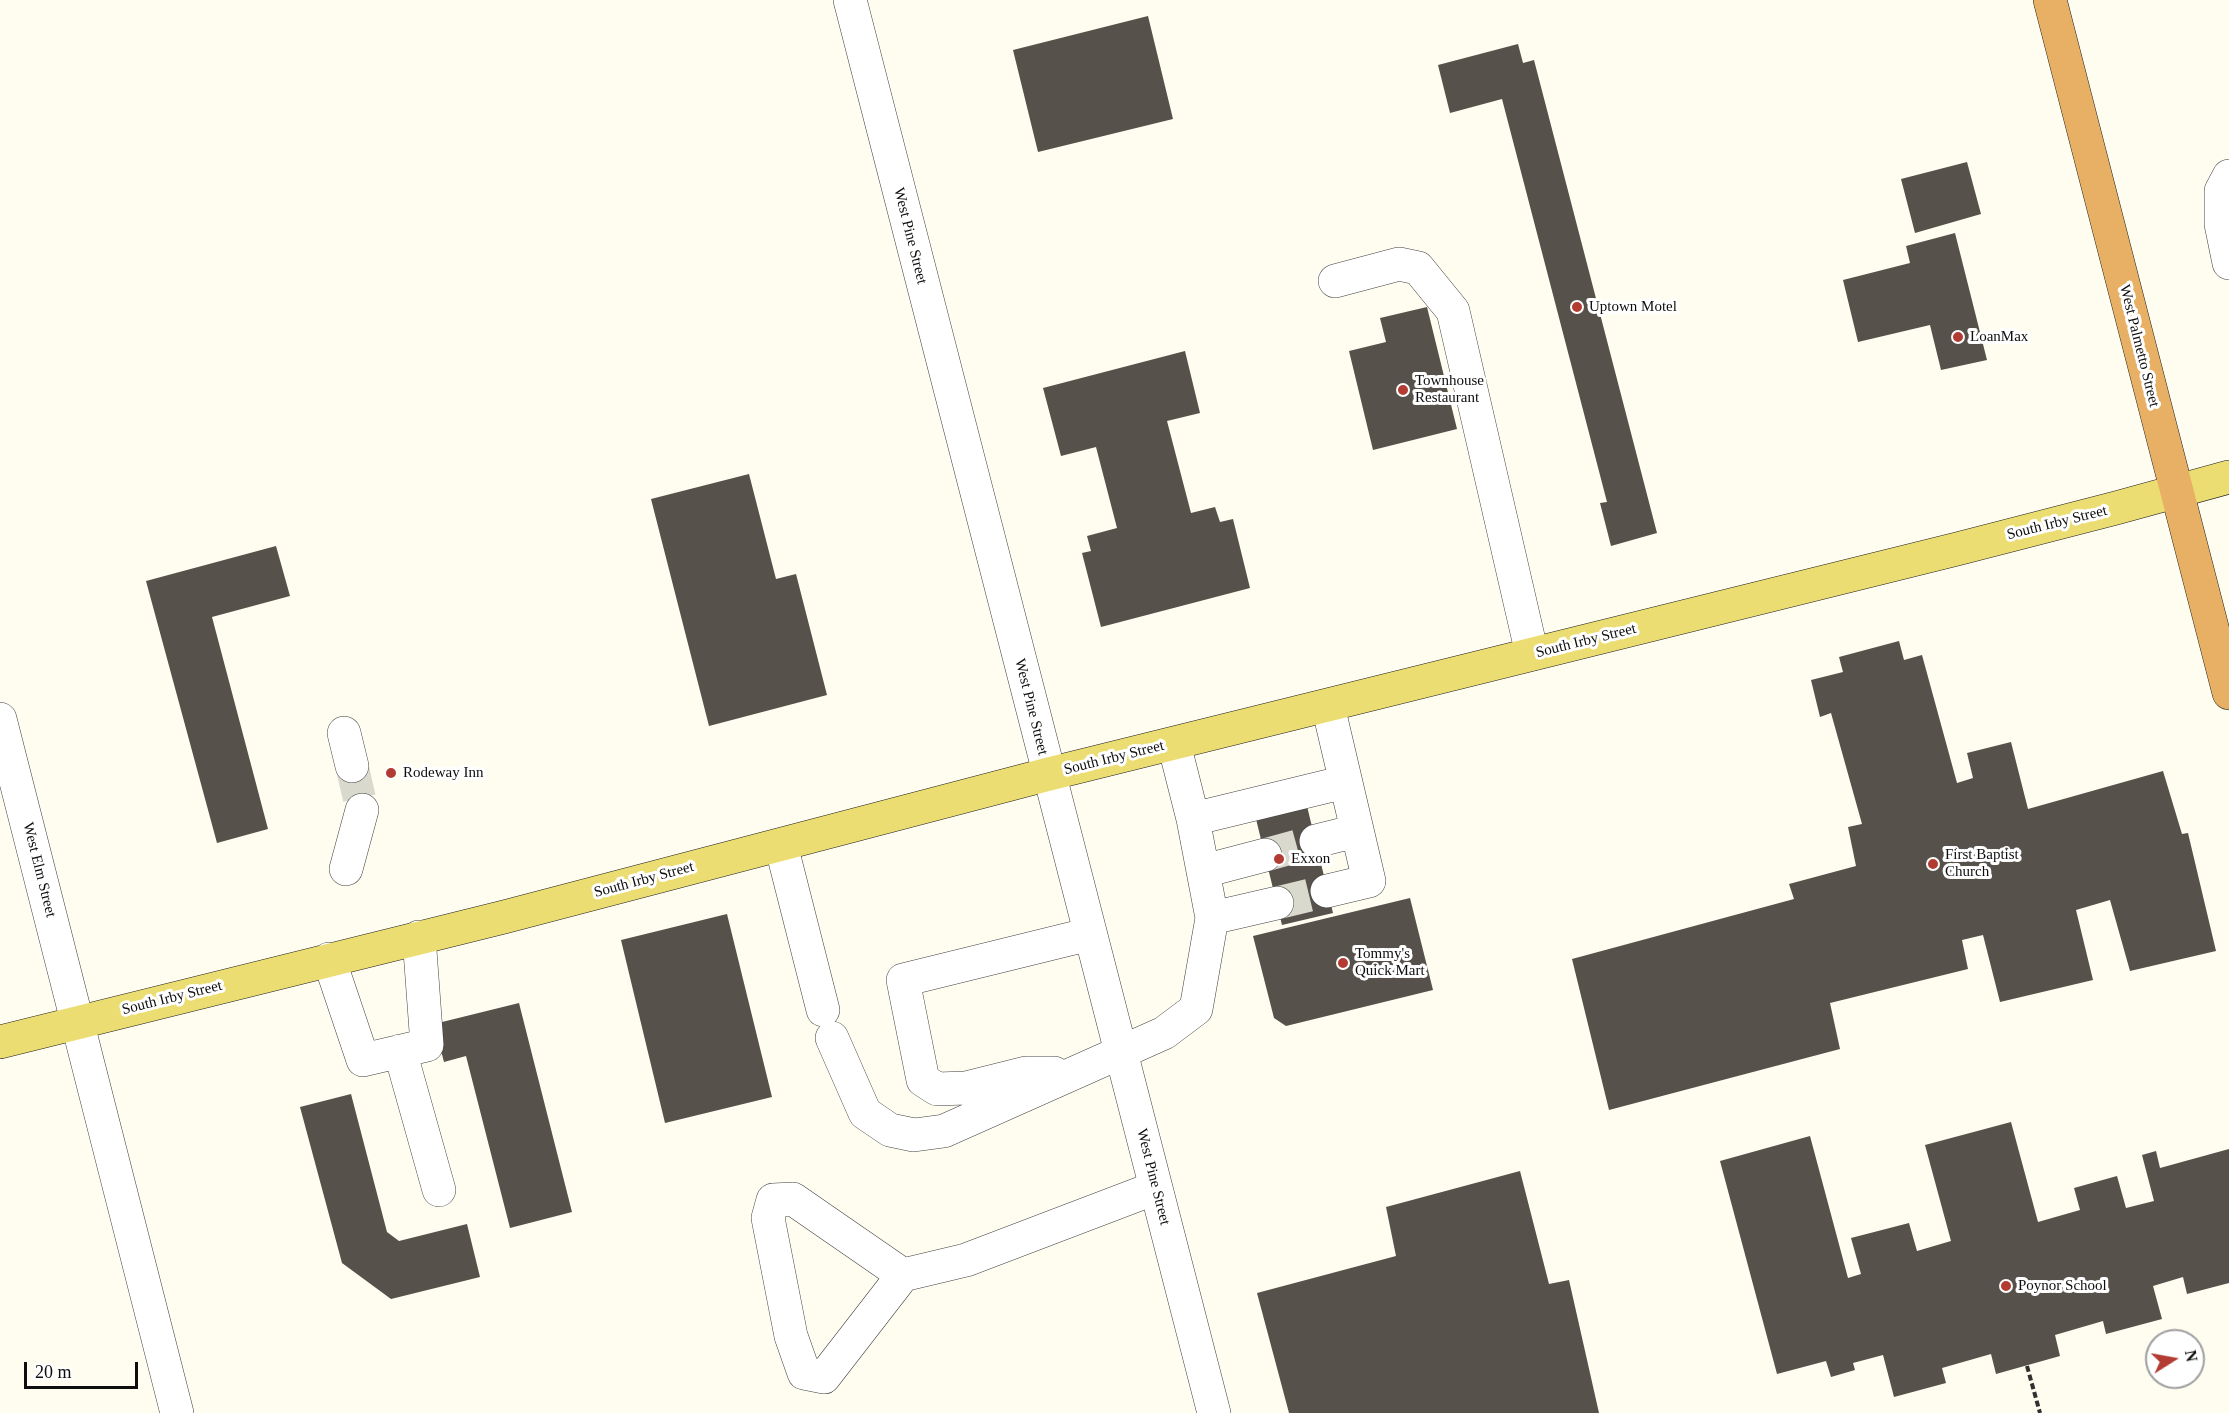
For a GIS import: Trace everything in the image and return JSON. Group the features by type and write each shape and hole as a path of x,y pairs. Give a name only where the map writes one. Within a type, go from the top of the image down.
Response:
{"highway":[{"name":"West Palmetto Street","path":"2050,0 2229,693"}],"main road":[{"name":"South Irby Street","path":"0,1042 419,937 1049,774 1957,549 2229,477"}],"street":[{"name":"West Pine Street","path":"850,0 1214,1413"},
{"path":"2229,176 2221,191 2221,224 2229,263"},
{"path":"1335,281 1399,264 1418,268 1453,311 1532,654"},
{"path":"1327,891 1369,881 1328,706"},
{"path":"344,733 352,766"},
{"name":"West Elm Street","path":"2,738 78,1022 177,1413"},
{"path":"781,844 827,1024 865,1113 890,1130 914,1136 944,1131 1164,1033 1196,1009 1212,918 1193,819 1174,744"},
{"path":"1193,819 1345,782"},
{"path":"346,869 362,810"},
{"path":"1316,841 1356,831"},
{"path":"1204,871 1265,855"},
{"path":"1212,918 1277,903"},
{"path":"1077,1072 1026,1073 966,1088 937,1089 922,1080 903,980 1090,934"},
{"path":"329,959 363,1060 400,1052 427,1045 419,937"},
{"path":"400,1052 440,1190"},
{"path":"903,1275 793,1198 773,1200 768,1218 791,1336 804,1373 824,1377 903,1275 966,1260 1155,1188"}],"path":[{"path":"2027,1366 2040,1413"}],"building":[{"path":"1148,16 1173,119 1038,152 1013,50"},
{"name":"Uptown Motel","path":"1518,44 1523,63 1534,60 1657,533 1611,546 1600,503 1607,502 1502,99 1450,113 1438,65"},
{"path":"1967,162 1981,214 1915,233 1901,179"},
{"path":"1955,233 1987,360 1941,370 1930,325 1858,342 1843,280 1910,263 1906,246"},
{"name":"Townhouse Restaurant","path":"1427,307 1457,429 1373,450 1349,351 1386,342 1380,318"},
{"path":"1185,351 1200,413 1167,421 1191,513 1215,507 1220,522 1233,519 1250,588 1101,627 1082,553 1091,551 1087,536 1117,528 1096,447 1061,456 1043,388"},
{"path":"749,474 776,579 796,574 827,695 709,726 651,499"},
{"path":"276,546 290,596 212,617 268,829 217,843 146,581"},
{"path":"1899,641 1904,660 1922,655 1957,783 1973,778 1967,753 2011,742 2028,809 2163,771 2182,834 2188,833 2216,951 2130,971 2110,900 2076,910 2093,980 2000,1002 1983,935 1962,940 1968,969 1830,1003 1840,1049 1609,1110 1572,959 1794,899 1789,884 1856,866 1848,827 1862,824 1831,713 1820,717 1811,680 1843,672 1839,657"},
{"path":"1306,802 1333,913 1282,925 1255,815"},
{"name":"Tommy's Quick Mart","path":"1410,898 1433,990 1286,1026 1274,1018 1253,936"},
{"path":"727,914 772,1097 665,1123 621,940"},
{"path":"519,1003 572,1212 510,1228 466,1056 444,1062 434,1024"},
{"path":"351,1094 387,1232 399,1241 467,1224 480,1277 391,1299 342,1263 300,1107"},
{"path":"2011,1122 2038,1222 2080,1210 2074,1188 2117,1176 2126,1208 2154,1201 2142,1155 2156,1151 2160,1168 2229,1149 2229,1283 2187,1294 2183,1277 2153,1286 2162,1319 2106,1334 2103,1321 2055,1335 2060,1356 1996,1374 1991,1354 1942,1368 1946,1383 1894,1397 1883,1355 1853,1363 1855,1370 1831,1377 1826,1361 1777,1374 1720,1161 1810,1136 1848,1278 1861,1274 1851,1238 1909,1223 1917,1251 1951,1241 1925,1145"},
{"path":"1520,1171 1549,1284 1569,1280 1599,1413 1289,1413 1257,1293 1396,1256 1386,1207"}],"tunnel":[{"path":"352,766 362,810"},
{"path":"1265,855 1316,841"},
{"path":"1277,903 1327,891"}],"place":[{"name":"Uptown Motel","path":"1577,307"},
{"name":"LoanMax","path":"1958,337"},
{"name":"Townhouse Restaurant","path":"1403,390"},
{"name":"Rodeway Inn","path":"391,773"},
{"name":"Exxon","path":"1279,859"},
{"name":"First Baptist Church","path":"1933,864"},
{"name":"Tommy's Quick Mart","path":"1343,963"},
{"name":"Poynor School","path":"2006,1286"}]}
